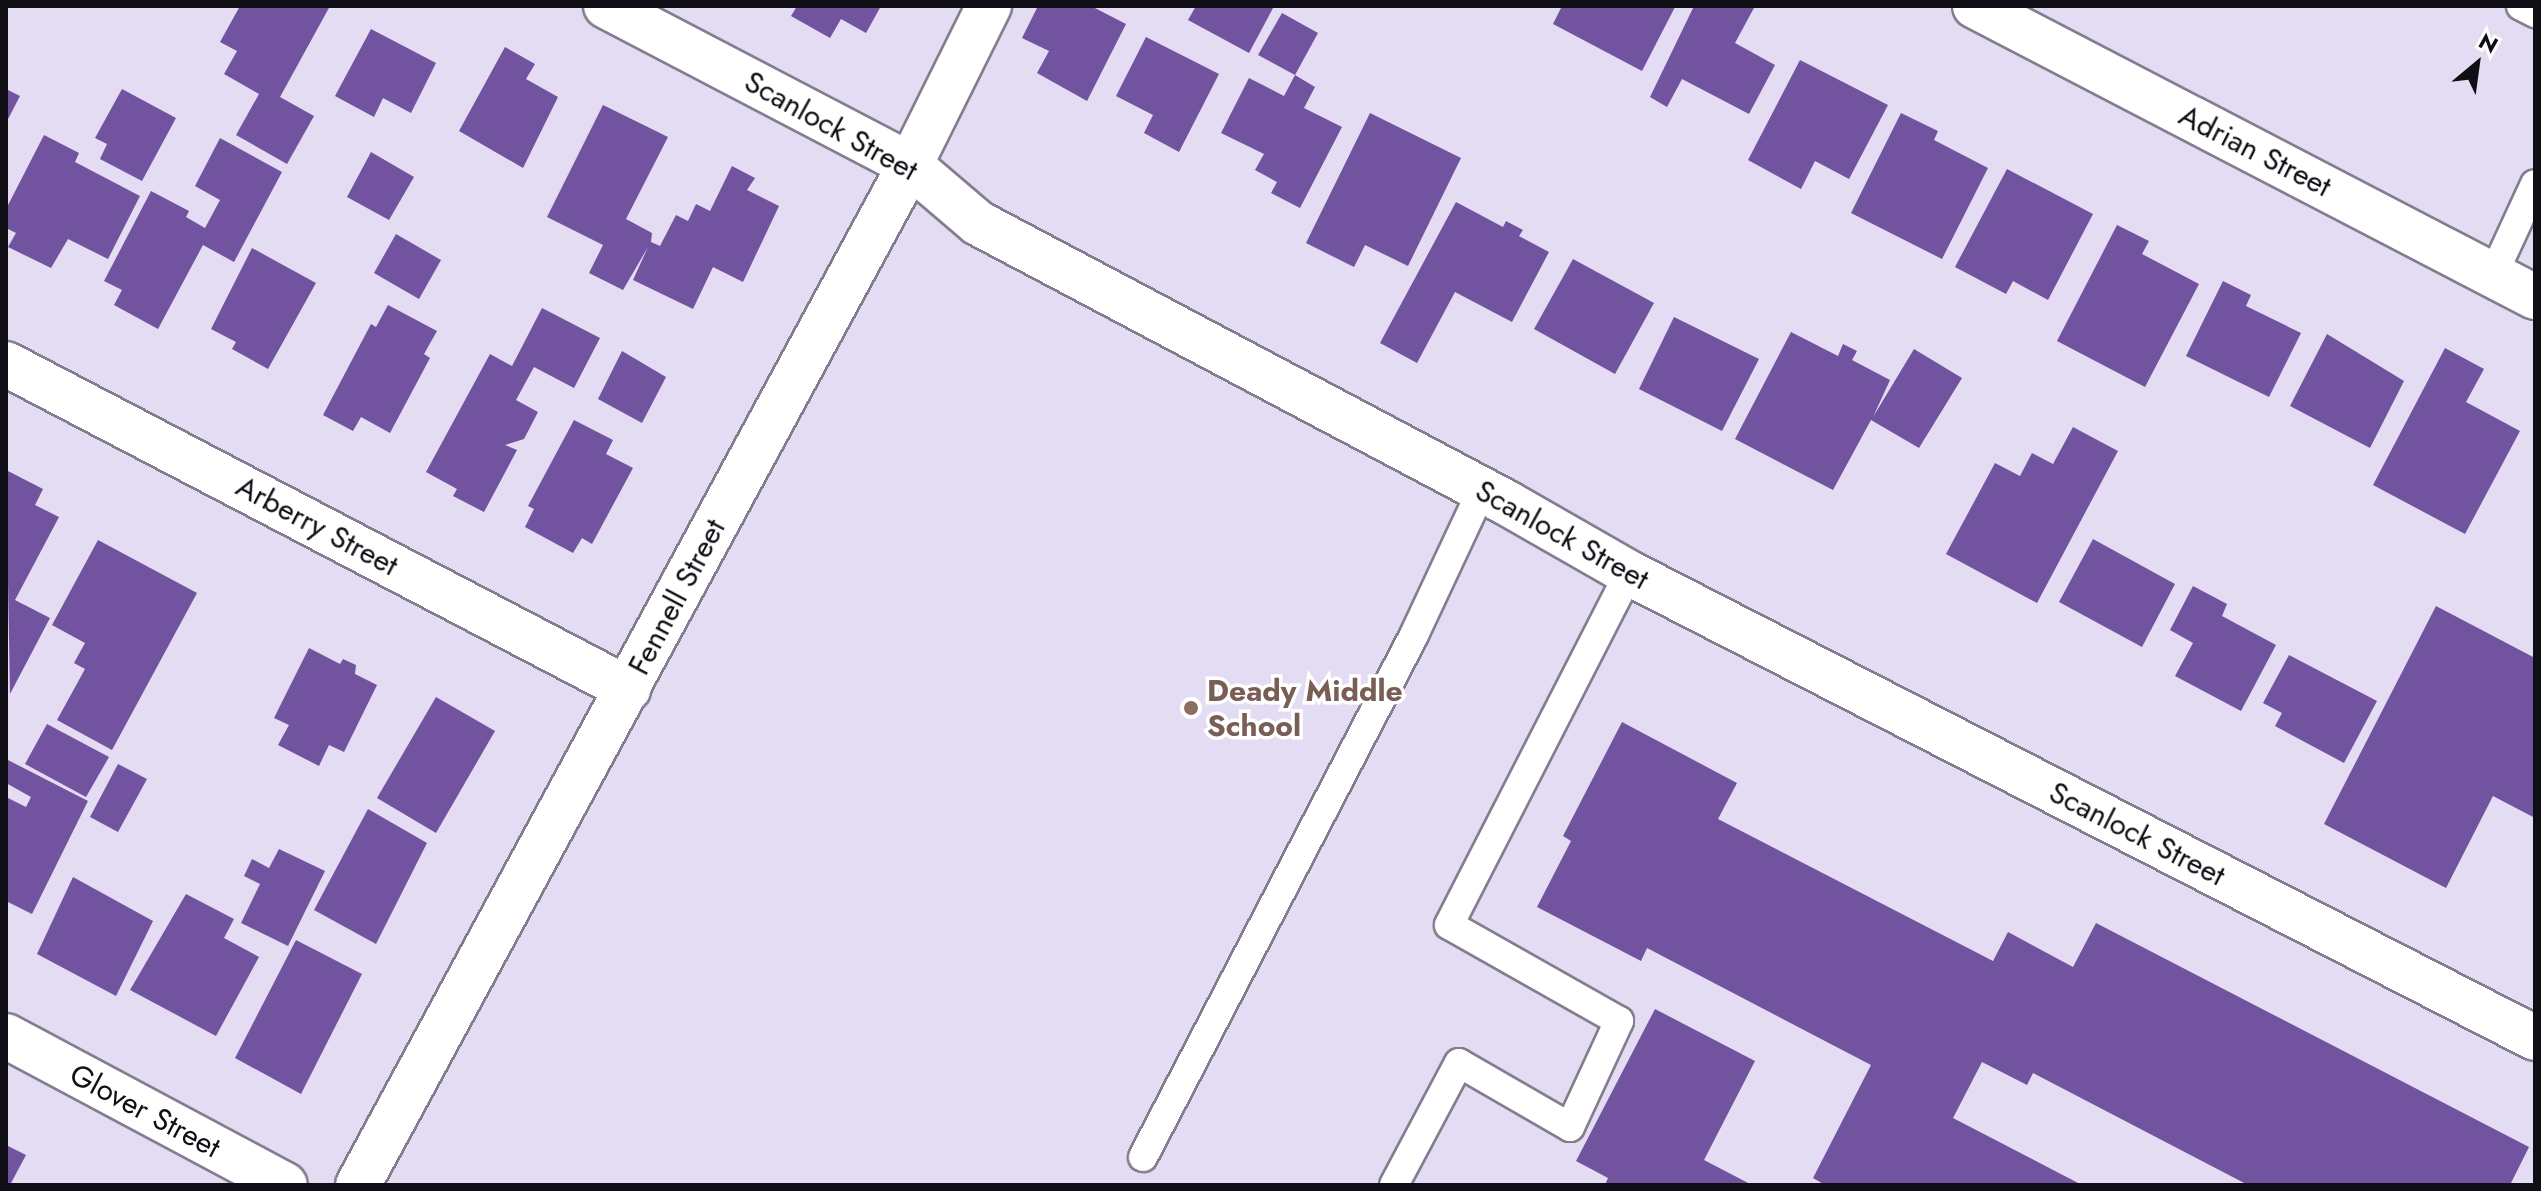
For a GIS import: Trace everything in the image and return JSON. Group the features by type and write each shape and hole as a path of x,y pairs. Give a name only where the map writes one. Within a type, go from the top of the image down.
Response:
{"street":[{"name":"Scanlock Street","path":"606,6 910,165 978,223 1482,490 1629,573 2535,1038"},
{"name":"Fennell Street","path":"358,1185 910,165 989,6"},
{"name":"Adrian Street","path":"1975,6 2535,297"},
{"name":"Arberry Street","path":"6,364 628,689"},
{"name":"Glover Street","path":"6,1036 285,1185"}],"lane":[{"path":"2521,6 2535,13"},
{"path":"2493,275 2535,184"},
{"path":"1143,1157 1407,649 1482,490"},
{"path":"1394,1185 1459,1063 1570,1127 1619,1021 1449,925 1629,573"}],"building":[{"path":"240,6 330,6 280,97 314,116 287,164 236,135 259,94 224,74 237,51 220,42"},
{"path":"797,6 881,6 866,33 841,19 830,38 791,16"},
{"path":"1038,6 1091,6 1126,24 1087,101 1037,73 1049,51 1022,38"},
{"path":"1196,6 1273,8 1249,53 1188,20"},
{"path":"1562,6 1675,7 1642,71 1553,24"},
{"path":"1694,6 1755,6 1735,43 1775,65 1749,114 1682,79 1667,107 1650,97"},
{"path":"1282,13 1318,33 1295,75 1258,55"},
{"path":"371,29 436,63 411,113 383,98 374,117 335,96"},
{"path":"1146,37 1219,74 1179,152 1144,133 1153,115 1116,96"},
{"path":"505,47 535,64 526,79 558,97 523,168 459,131"},
{"path":"1800,60 1888,105 1849,179 1815,161 1801,189 1748,160"},
{"path":"1295,75 1315,87 1304,108 1342,127 1300,208 1271,193 1277,182 1255,170 1264,154 1221,133 1249,78 1284,96"},
{"path":"6,89 20,96 6,123"},
{"path":"122,89 176,118 142,181 100,159 107,144 95,138"},
{"path":"603,105 668,137 626,219 652,233 651,242 660,246 676,215 688,221 696,204 710,211 732,166 755,178 747,190 779,206 743,282 713,267 693,309 633,280 648,247 623,290 589,273 603,245 547,217"},
{"path":"1370,113 1461,158 1408,266 1365,245 1354,267 1306,243"},
{"path":"1901,113 1938,131 1934,140 1988,168 1942,259 1851,213"},
{"path":"44,135 79,153 75,162 140,196 108,259 68,239 51,268 8,247 16,233 6,228 6,209"},
{"path":"220,138 282,172 234,262 203,245 158,329 114,305 122,290 104,281 151,191 189,211 186,217 205,228 220,200 195,186"},
{"path":"371,152 414,177 389,220 347,197"},
{"path":"2007,169 2093,214 2048,300 2013,281 2006,294 1955,267"},
{"path":"1456,202 1503,227 1506,221 1523,230 1519,236 1549,252 1512,322 1455,292 1417,363 1380,343"},
{"path":"2117,225 2149,241 2142,254 2199,284 2145,387 2057,341"},
{"path":"396,234 441,260 419,299 374,273"},
{"path":"252,248 316,283 268,369 232,349 236,342 211,329"},
{"path":"1573,259 1654,303 1615,374 1534,329"},
{"path":"2223,281 2251,295 2246,306 2301,333 2269,397 2186,356"},
{"path":"388,305 437,331 424,354 430,358 390,433 361,417 353,431 323,415 371,324 376,327"},
{"path":"542,308 600,338 574,388 534,367 516,400 538,412 524,439 505,445 517,450 484,512 453,496 457,489 426,472 490,354 512,366"},
{"path":"1674,317 1759,359 1722,431 1639,389"},
{"path":"1791,332 1838,356 1843,344 1857,351 1852,360 1890,380 1873,417 1914,349 1962,378 1919,448 1871,420 1833,490 1735,439"},
{"path":"2327,334 2404,381 2370,448 2290,406"},
{"path":"2445,348 2484,369 2466,402 2520,431 2465,534 2373,485"},
{"path":"622,351 666,377 642,423 598,399"},
{"path":"574,420 613,440 606,454 633,468 592,544 582,538 573,553 525,527 534,509 528,506"},
{"path":"2073,427 2118,451 2037,603 1946,554 1995,463 2020,476 2032,453 2053,464"},
{"path":"6,470 43,489 35,505 59,517 15,600 50,618 10,694"},
{"path":"2093,539 2175,584 2142,647 2059,602"},
{"path":"98,540 197,593 112,750 57,720 85,669 74,663 85,643 52,625"},
{"path":"2193,586 2227,604 2222,616 2276,645 2241,711 2175,676 2193,643 2170,630"},
{"path":"2436,606 2535,658 2535,818 2493,796 2446,888 2324,824"},
{"path":"309,648 340,664 343,659 356,665 355,674 377,685 344,752 329,745 319,766 278,745 289,725 274,718"},
{"path":"2289,655 2377,701 2344,763 2275,726 2282,713 2263,703"},
{"path":"436,697 495,731 436,833 377,798"},
{"path":"1622,722 1737,783 1718,819 1993,961 2008,932 2073,967 2096,923 2529,1147 2510,1185 2248,1185 2033,1073 2027,1085 1982,1062 1953,1118 2082,1185 1825,1185 1813,1178 1871,1065 1647,948 1641,961 1537,907 1571,841 1563,836"},
{"path":"47,724 109,757 86,797 25,764"},
{"path":"6,759 88,801 32,914 6,901 6,797 26,807 31,797 6,783"},
{"path":"118,764 147,779 118,832 90,817"},
{"path":"368,809 427,843 376,944 314,910"},
{"path":"279,849 325,871 288,946 241,923 260,884 244,876 252,859 269,868"},
{"path":"73,877 153,921 116,996 37,954"},
{"path":"186,894 234,919 224,938 259,957 216,1036 130,990"},
{"path":"296,940 362,974 301,1094 235,1058"},
{"path":"1655,1009 1755,1061 1704,1160 1752,1185 1605,1185 1608,1178 1576,1161"},
{"path":"6,1145 26,1155 10,1185 6,1185"}],"place":[{"name":"Deady Middle School","path":"1191,708"}]}
